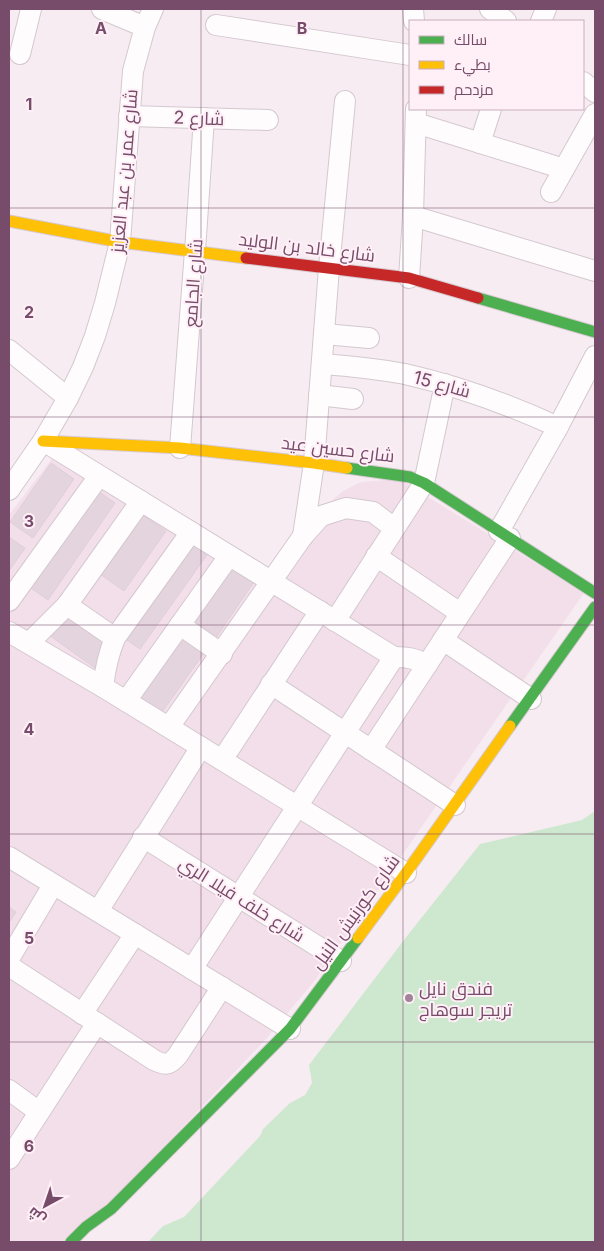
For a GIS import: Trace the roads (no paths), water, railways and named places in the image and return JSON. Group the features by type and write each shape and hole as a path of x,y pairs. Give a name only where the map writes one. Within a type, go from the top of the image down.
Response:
{"street":[{"path":"20,54 31,9"},
{"path":"102,9 145,27"},
{"name":"شارع عمر بن عبد العزيز","path":"9,490 44,441 68,398 83,367 105,303 120,242 134,71 145,27 153,9"},
{"path":"490,9 505,20"},
{"path":"216,25 409,55"},
{"path":"584,83 595,92"},
{"path":"303,536 314,463 329,268 345,101"},
{"path":"480,143 491,110"},
{"path":"551,192 592,114"},
{"name":"شارع 2","path":"129,116 268,120"},
{"path":"409,278 416,116 480,143 564,169"},
{"name":"شارع الجامع","path":"180,448 196,251 204,118"},
{"path":"413,216 595,270"},
{"name":"شارع خالد بن الوليد","path":"9,221 120,242 409,278 595,332"},
{"path":"324,334 369,338"},
{"path":"9,350 68,398"},
{"path":"371,750 460,613 504,535 595,356"},
{"name":"شارع 15","path":"322,364 396,373 445,384 498,401 558,427"},
{"path":"222,760 271,684 376,556 424,483 445,384"},
{"path":"319,395 352,399"},
{"path":"44,441 394,657 417,659 426,665"},
{"name":"شارع حسين عيد","path":"44,441 180,448 314,463 410,477 424,483 595,593"},
{"path":"9,601 99,476"},
{"path":"29,643 67,605 142,501"},
{"path":"169,727 303,536 321,516 346,508 373,512 394,528"},
{"path":"103,687 107,662 115,638 191,532"},
{"path":"126,701 229,556"},
{"path":"376,556 460,613"},
{"path":"67,605 115,638"},
{"name":"شارع كورنيش النيل","path":"71,1242 86,1227 111,1209 290,1029 406,873 595,607"},
{"path":"180,625 222,654"},
{"path":"9,632 169,727 406,873"},
{"path":"443,640 531,699"},
{"path":"192,969 394,657"},
{"path":"271,684 455,805"},
{"path":"98,911 200,747"},
{"name":"شارع خلف فيلا الري","path":"143,837 341,961"},
{"path":"9,857 290,1029"},
{"path":"9,959 53,885"},
{"path":"9,1159 40,1112 135,934"},
{"path":"9,966 163,1064 172,1062 178,1055 222,987"},
{"path":"9,1090 40,1112"},
{"name":"شارع كورنيش النيل","path":"94,1235 111,1209"}],"place":[{"name":"فندق نايل تريجر سوهاج","path":"409,998"}]}
